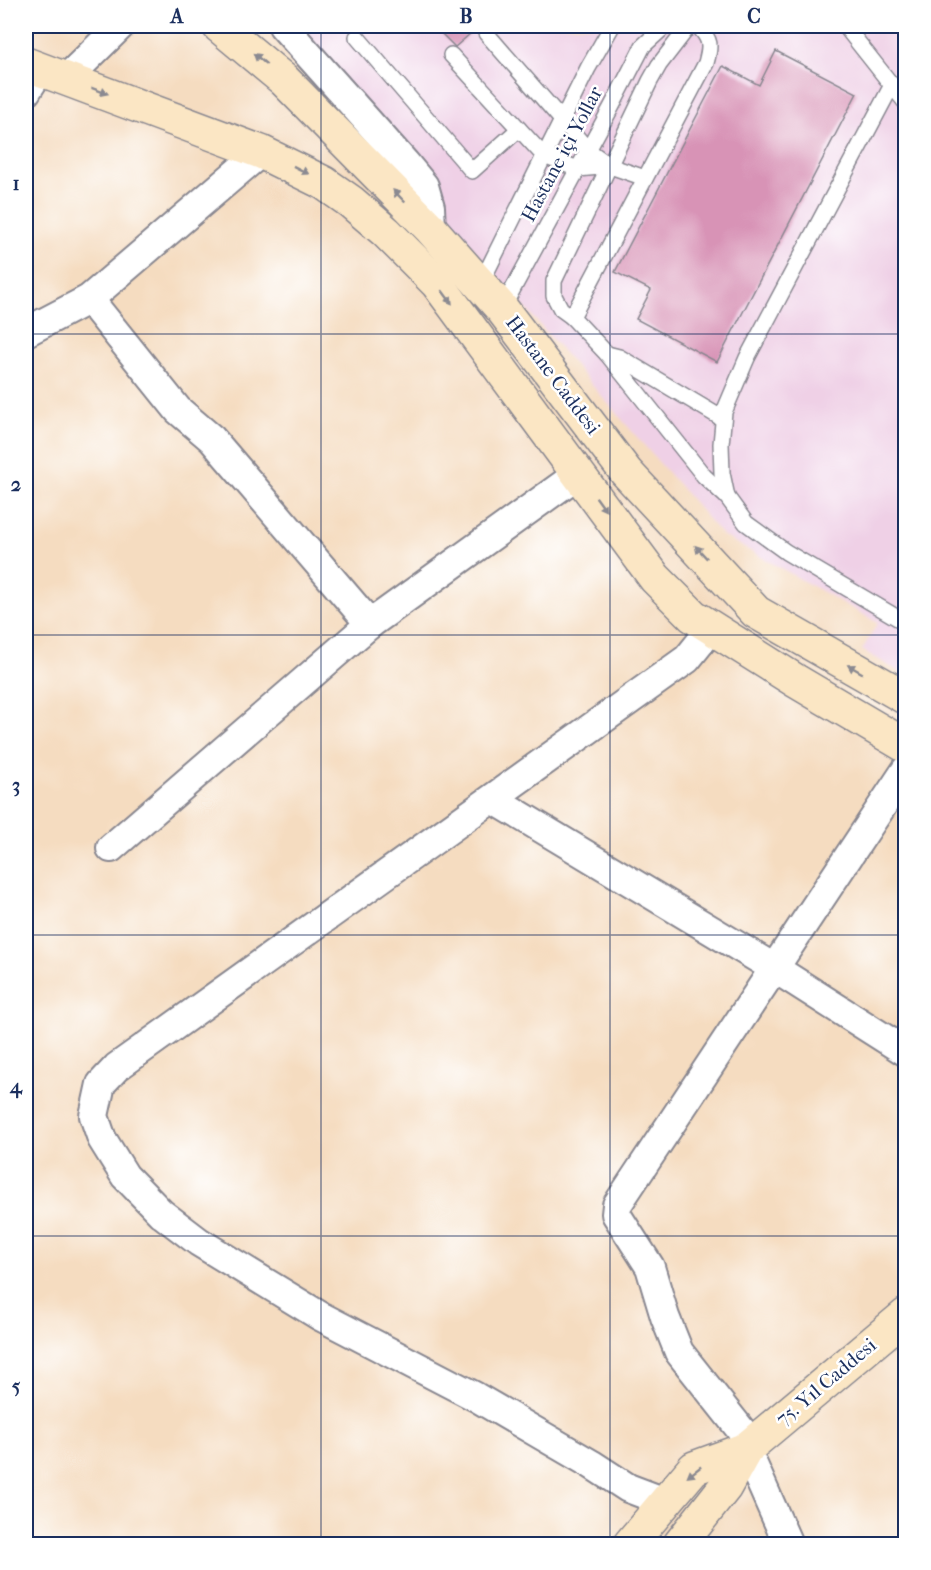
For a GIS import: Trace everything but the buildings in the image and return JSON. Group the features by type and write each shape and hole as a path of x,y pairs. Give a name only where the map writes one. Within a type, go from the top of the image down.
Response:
{"street":[{"path":"39,76 120,26"},
{"name":"Hastane Caddesi","path":"219,26 284,80 431,229 502,309 626,472 756,612 906,698"},
{"path":"283,26 424,186 430,207 431,229"},
{"path":"39,76 261,152 297,168 351,202 386,232 437,283 655,578 693,616 796,681 906,746"},
{"path":"26,332 89,299 261,152"},
{"path":"89,299 178,411 212,439 370,624"},
{"path":"111,848 370,624 578,474"},
{"path":"665,1502 628,1488 476,1397 320,1316 198,1242 161,1213 125,1176 102,1139 94,1116 101,1084 117,1067 687,658 712,628"},
{"path":"788,1545 749,1447 679,1352 665,1317 651,1267 616,1214 617,1205 906,770"},
{"path":"493,799 774,968 906,1052"},
{"name":"75. Yıl Caddesi","path":"749,1447 906,1315"},
{"path":"630,1545 694,1468 749,1447"},
{"path":"680,1545 725,1487 749,1447"}],"lane":[{"name":"Hastane içi Yollar","path":"480,285 562,120 612,26"},
{"name":"Hastane içi Yollar","path":"502,309 643,46 665,26"},
{"path":"689,26 659,65 554,281 554,296 561,309 572,317 607,354 704,476 727,497 747,523 786,552 906,623"},
{"path":"572,317 706,63 710,46 704,32 698,26"},
{"path":"845,26 906,103"},
{"path":"486,33 588,150 610,165 645,178"},
{"path":"357,37 472,171 519,129"},
{"path":"452,55 544,156 578,169 610,165"},
{"path":"727,497 722,473 721,444 724,412 747,358 892,85"},
{"path":"607,354 619,357 723,419"}],"shaded area":[{"path":"281,26 905,26 905,675 862,650 878,623 722,535"}]}
